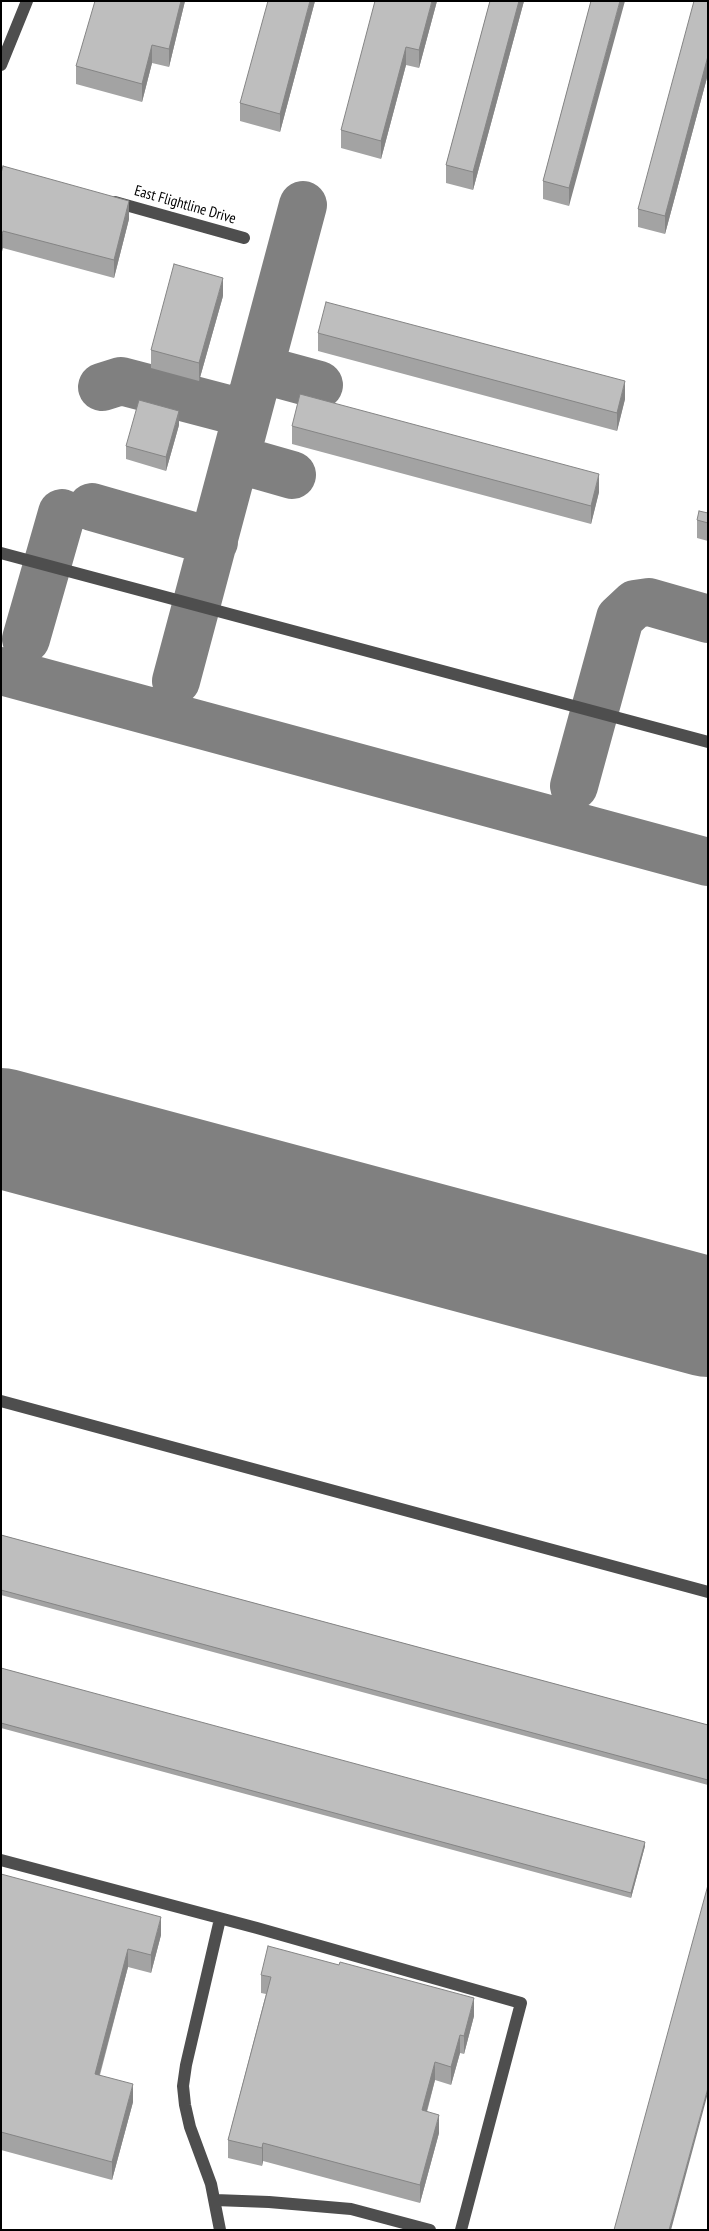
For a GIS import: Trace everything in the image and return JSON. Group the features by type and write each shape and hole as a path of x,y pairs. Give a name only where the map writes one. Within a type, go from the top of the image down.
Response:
{"lane":[{"path":"1,65 27,1"},
{"name":"East Flightline Drive","path":"106,199 244,238"},
{"path":"1,553 708,742"},
{"path":"1,1401 708,1592"},
{"path":"1,1860 521,2003 461,2230"},
{"path":"220,1919 186,2065 183,2086 190,2127 215,2200 220,2230"},
{"path":"215,2200 270,2202 351,2210 430,2230"}],"building":[{"path":"95,1 181,1 169,49 152,45 142,84 76,66"},
{"path":"268,1 310,1 280,114 240,103"},
{"path":"375,1 432,1 419,50 406,47 381,141 341,130"},
{"path":"490,1 519,1 473,172 446,165"},
{"path":"591,1 620,1 569,188 543,181"},
{"path":"694,1 708,1 708,56 665,216 638,209"},
{"path":"3,166 129,201 114,260 3,231 1,237 1,173"},
{"path":"174,264 223,278 199,363 151,350"},
{"path":"326,302 625,381 617,413 318,333"},
{"path":"300,394 599,474 591,506 292,426"},
{"path":"139,400 179,411 166,457 126,446"},
{"path":"699,511 708,513 708,523 697,520"},
{"path":"1,1535 708,1725 708,1780 1,1590"},
{"path":"1,1668 645,1842 631,1893 1,1723"},
{"path":"1,1874 161,1917 151,1955 128,1949 95,2074 133,2084 112,2162 1,2132"},
{"path":"708,1885 708,2088 669,2230 614,2230"},
{"path":"268,1946 339,1965 340,1962 474,1998 464,2036 460,2035 451,2067 435,2062 422,2110 439,2115 420,2185 263,2143 262,2148 228,2140 271,1977 261,1975"}],"taxiway":[{"path":"176,681 303,205"},
{"path":"260,369 319,385"},
{"path":"102,387 121,381 247,414"},
{"path":"236,459 292,475"},
{"path":"92,507 214,542"},
{"path":"26,639 62,513"},
{"path":"574,786 620,618 635,604 649,602 708,619"},
{"path":"1,671 708,862"}],"runway":[{"path":"1,1128 708,1317"}]}
